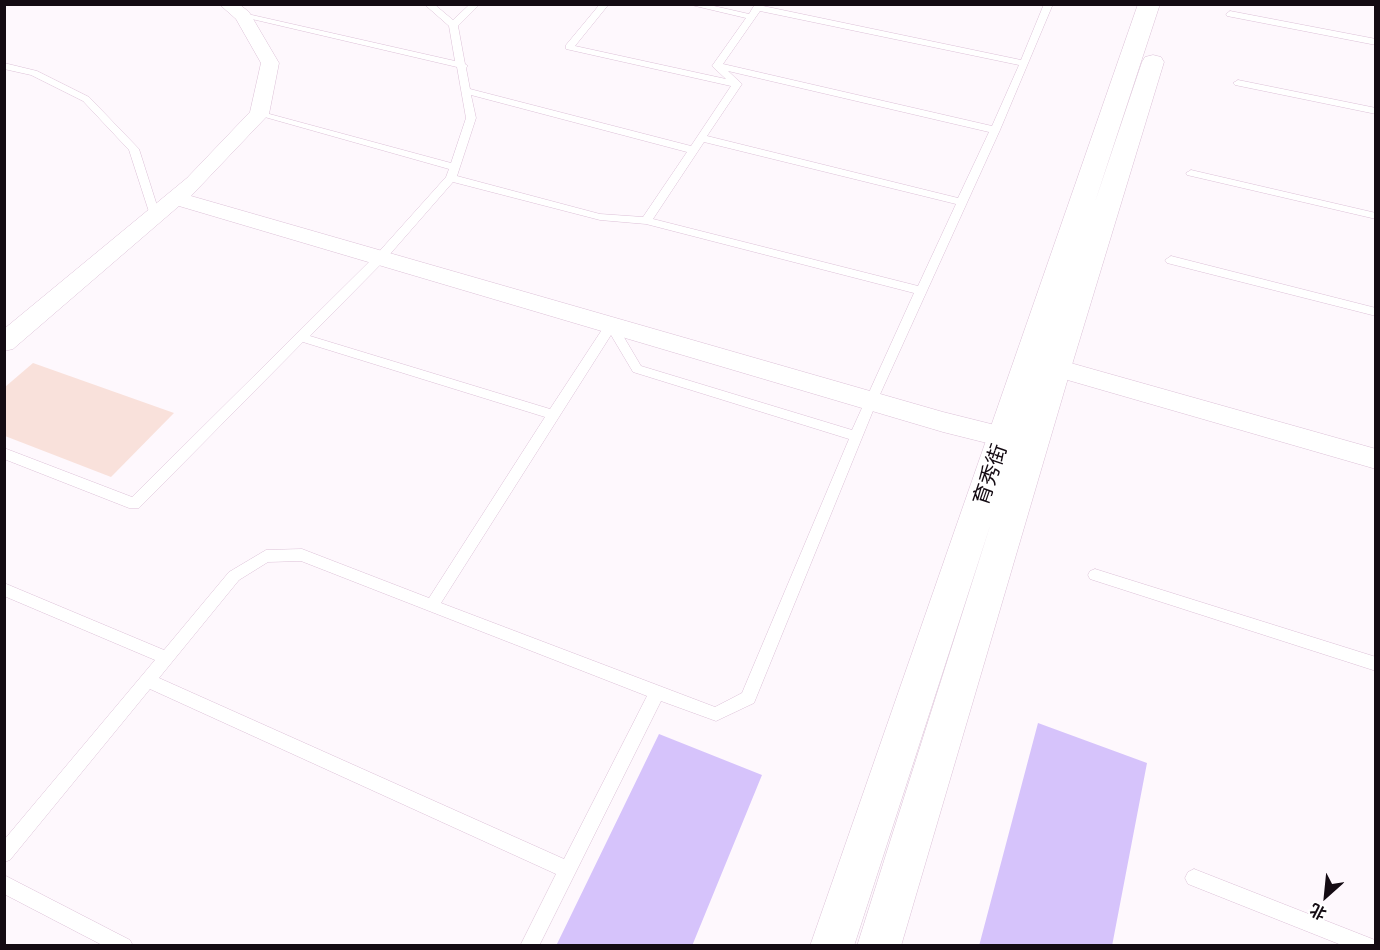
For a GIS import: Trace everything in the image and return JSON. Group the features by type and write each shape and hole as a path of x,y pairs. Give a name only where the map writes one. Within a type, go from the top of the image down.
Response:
{"street":[{"name":"育秀街","path":"879,945 1042,364 1149,4"},
{"name":"育秀街","path":"832,945 1003,437 1042,364 1171,4"},
{"path":"4,343 194,182 259,114 270,63 235,10"},
{"path":"175,198 871,401 1003,437"},
{"path":"1042,364 1376,459"}],"lane":[{"path":"4,453 134,504 380,258 452,172 471,118 463,66 453,25 428,4"},
{"path":"453,25 476,4"},
{"path":"605,4 569,47 737,84"},
{"path":"691,4 756,10 1024,63"},
{"path":"4,854 234,576 266,556 302,555 716,714 748,698 871,401 995,130 1049,4"},
{"path":"235,10 463,66"},
{"path":"717,66 756,10"},
{"path":"1230,14 1376,42"},
{"path":"4,66 34,73 86,99 134,149 155,215"},
{"path":"717,66 737,84"},
{"path":"717,66 995,130"},
{"path":"1238,83 1376,111"},
{"path":"645,221 737,84"},
{"path":"466,91 693,150"},
{"path":"259,114 600,217 645,221 921,291"},
{"path":"701,138 962,202"},
{"path":"1191,173 1376,216"},
{"path":"1171,260 1376,312"},
{"path":"432,605 611,325 637,369 856,436"},
{"path":"300,337 553,415"},
{"path":"1095,575 1376,664"},
{"path":"4,589 166,658"},
{"path":"148,681 568,870"},
{"path":"530,945 657,693"},
{"path":"1194,878 1369,945"},
{"path":"4,884 124,945"}],"shaded area":[{"path":"33,363 174,413 111,477 5,436 5,387"}],"building":[{"path":"1038,723 1147,763 1112,946 979,946"},
{"path":"659,734 762,775 692,946 556,946"}]}
